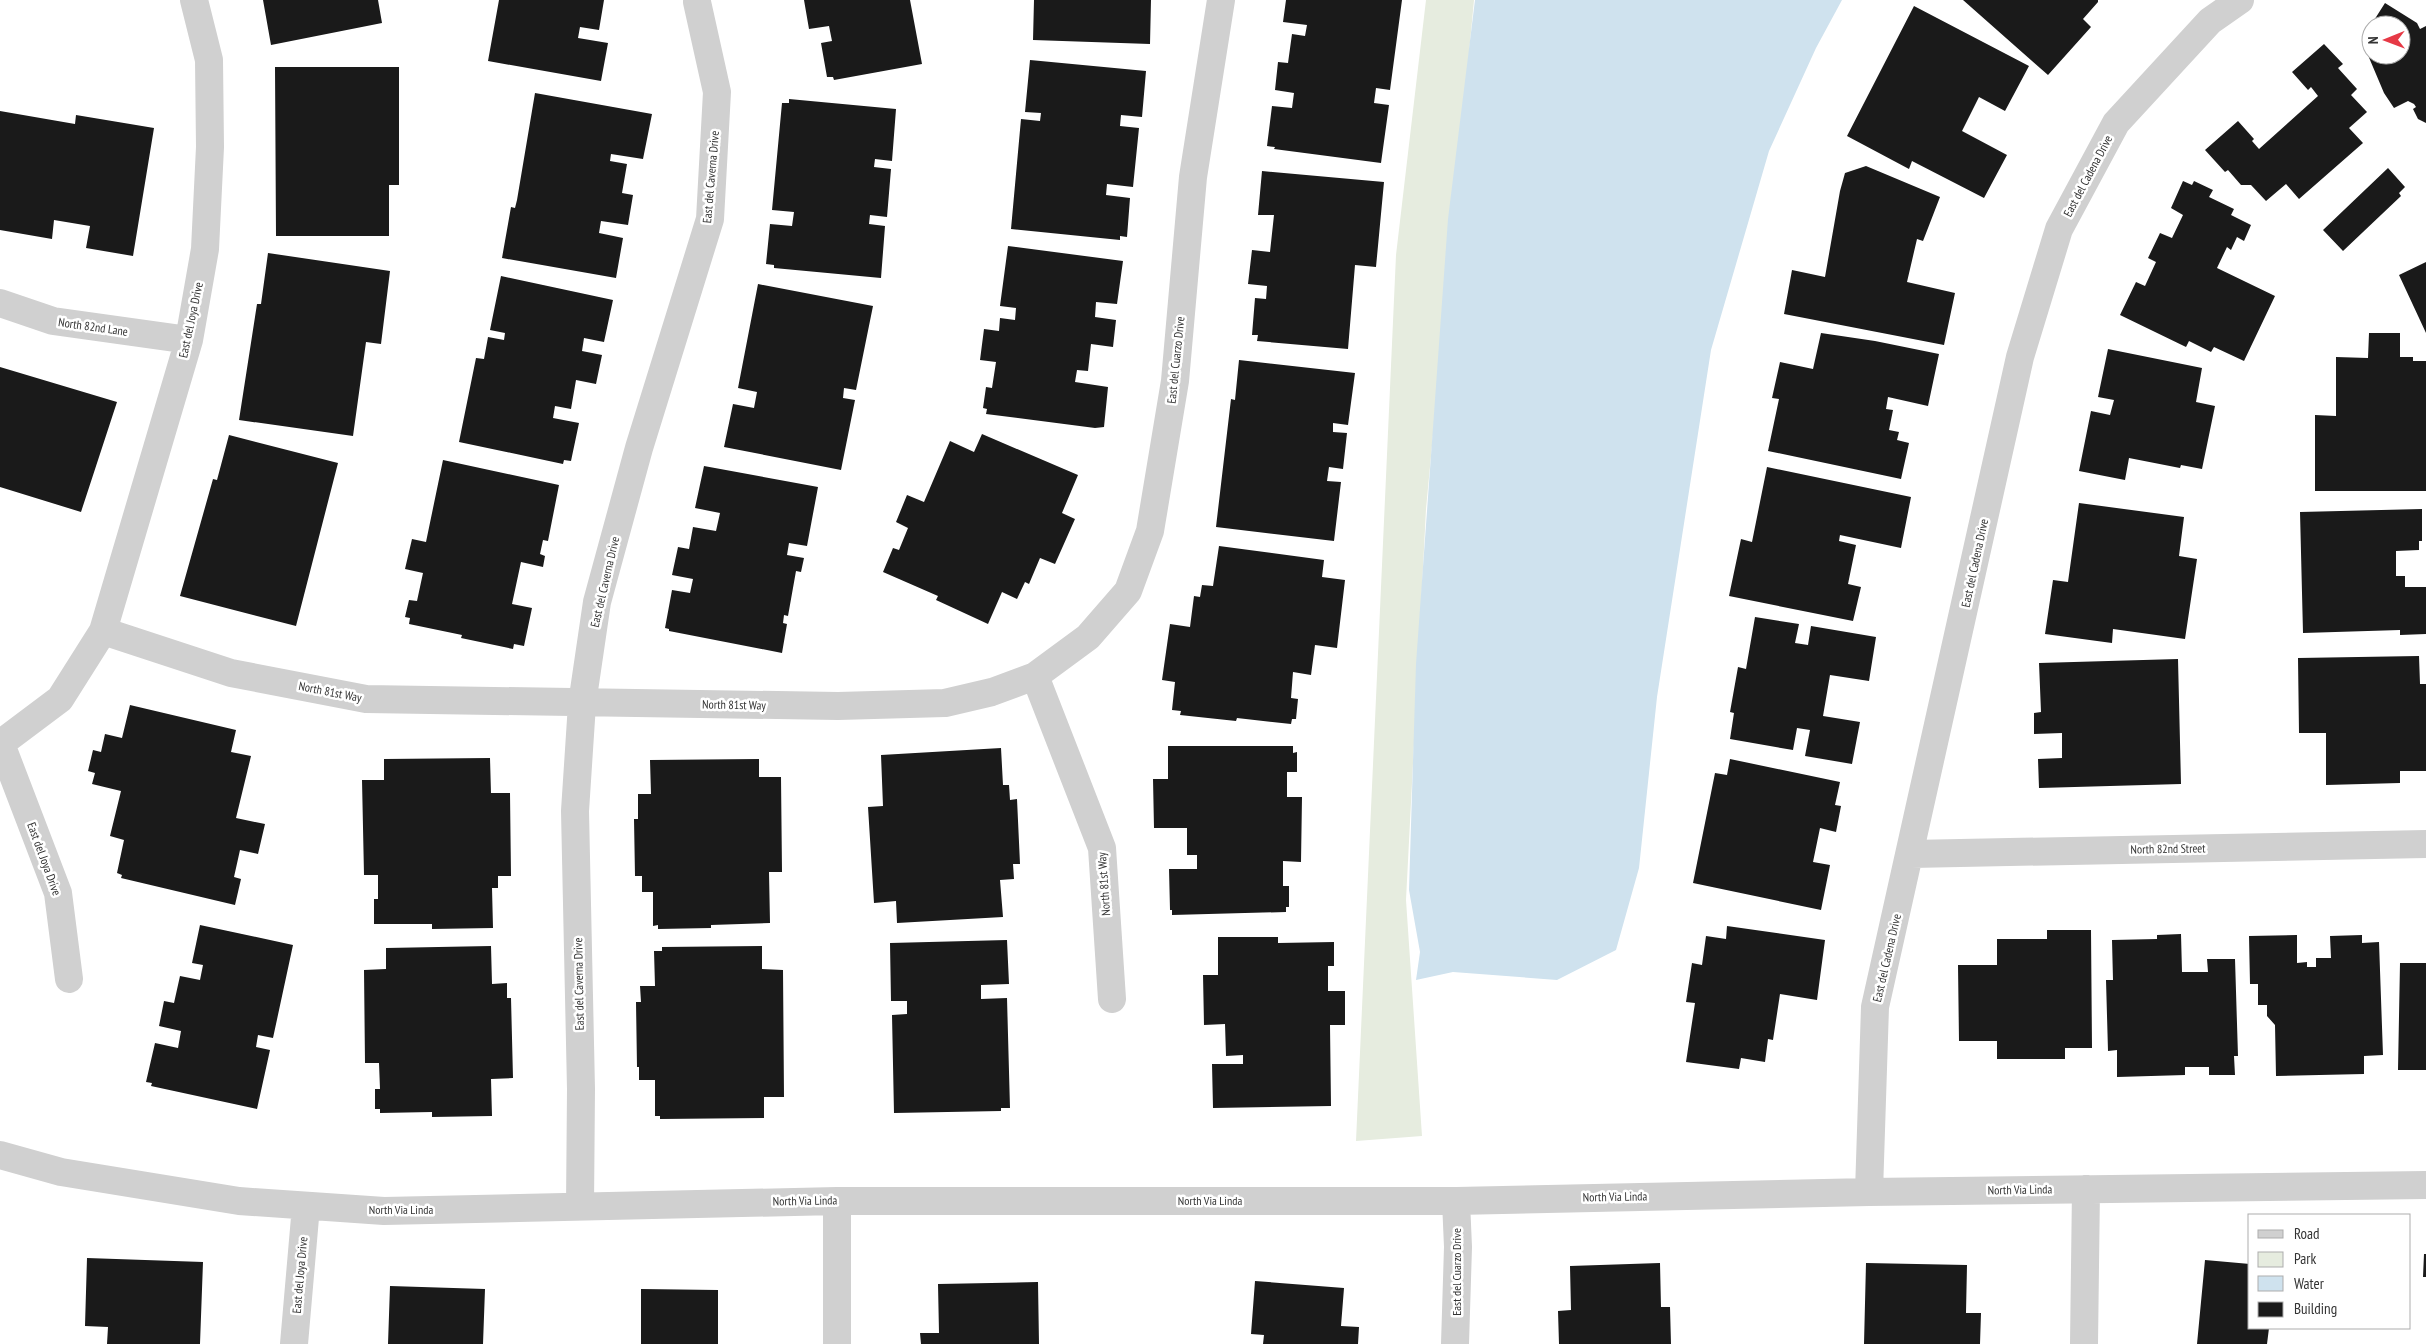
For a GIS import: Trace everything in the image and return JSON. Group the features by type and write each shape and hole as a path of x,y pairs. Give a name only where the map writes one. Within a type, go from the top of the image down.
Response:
{"street":[{"name":"East del Joya Drive","path":"69,979 58,893 0,744 60,700 103,631 188,340 205,248 210,147 209,60 194,0"},
{"name":"East del Cuarzo Drive","path":"1035,676 1088,637 1128,591 1150,531 1175,381 1193,177 1221,0"},
{"name":"East del Cadena Drive","path":"1869,1192 1875,1007 1911,854 2020,357 2060,229 2116,124 2210,21 2240,0"},
{"name":"East del Caverna Drive","path":"580,1206 581,1089 575,812 582,704 598,602 639,448 710,219 717,92 696,2"},
{"name":"North 82nd Lane","path":"0,303 53,321 188,340"},
{"name":"North 81st Way","path":"103,631 231,673 366,699 582,704 838,706 945,703 992,692 1035,676 1102,848 1112,999"},
{"name":"North 82nd Street","path":"1911,854 2426,844"},
{"name":"North Via Linda","path":"0,1155 61,1172 238,1201 384,1211 837,1201 1456,1201 1869,1192 2426,1185"},
{"path":"2084,1344 2086,1189"},
{"path":"837,1201 837,1344"},
{"name":"East del Cuarzo Drive","path":"1455,1344 1458,1247 1456,1201"},
{"name":"East del Joya Drive","path":"294,1344 306,1206"}],"green space":[{"path":"1426,0 1474,0 1426,509 1406,900 1422,1136 1356,1141 1396,255"}],"water":[{"path":"1475,0 1842,0 1816,48 1769,151 1711,350 1657,697 1639,868 1616,950 1557,980 1453,972 1416,980 1420,952 1409,890 1416,664 1448,219"}],"building":[{"path":"263,0 378,0 382,23 271,45"},
{"path":"499,0 604,0 599,30 580,27 578,38 608,43 601,81 488,61"},
{"path":"804,0 910,0 922,64 834,80 833,77 827,77 821,43 832,41 829,26 809,29"},
{"path":"1034,0 1151,0 1150,44 1033,40"},
{"path":"1286,0 1402,0 1390,90 1376,88 1374,103 1389,105 1381,163 1274,149 1275,147 1267,146 1272,106 1292,108 1294,93 1275,90 1278,62 1288,63 1292,34 1305,36 1307,25 1283,22"},
{"path":"1963,0 2098,0 2098,2 2083,19 2091,27 2048,75"},
{"path":"2385,3 2404,15 2377,15"},
{"path":"1914,6 2029,66 2005,111 1979,97 1962,131 2007,155 1984,198 1912,161 1909,169 1847,136"},
{"path":"2411,19 2417,23 2420,29 2426,26 2426,123 2418,119 2413,109 2416,107 2414,104 2408,101 2394,108 2384,93 2372,65 2411,65"},
{"path":"2324,44 2343,64 2338,68 2357,89 2351,95 2367,112 2349,128 2363,143 2299,199 2286,184 2266,201 2251,185 2241,185 2228,170 2225,172 2205,150 2238,121 2254,139 2252,141 2259,149 2318,96 2311,87 2308,90 2292,72"},
{"path":"1030,60 1146,71 1142,117 1121,115 1120,126 1139,128 1133,187 1107,184 1106,195 1130,198 1127,237 1120,236 1120,240 1011,229 1021,119 1040,121 1041,113 1025,112"},
{"path":"275,67 399,67 399,185 389,185 389,236 276,236"},
{"path":"535,93 652,114 643,159 611,154 610,161 627,164 622,193 633,195 628,225 601,221 599,233 623,238 616,278 502,258 511,207 515,208 517,200"},
{"path":"789,99 896,109 892,161 875,159 874,167 891,169 887,217 870,215 869,224 885,226 881,278 774,268 774,265 766,264 770,224 792,226 794,212 772,210 782,103 789,103"},
{"path":"0,111 75,124 76,115 154,128 133,256 86,248 90,226 54,220 52,239 0,230"},
{"path":"1866,166 1940,197 1923,241 1917,239 1907,282 1955,293 1944,345 1784,314 1792,270 1825,277 1840,191 1845,173"},
{"path":"2388,168 2405,187 2399,193 2401,196 2343,251 2323,230"},
{"path":"1262,171 1384,182 1376,267 1355,265 1348,349 1257,341 1258,335 1252,335 1255,298 1266,299 1267,286 1248,284 1252,250 1270,252 1274,215 1258,215"},
{"path":"2183,181 2192,185 2194,181 2213,190 2209,197 2234,209 2231,215 2251,225 2244,241 2237,237 2231,250 2227,247 2217,268 2275,296 2244,361 2214,347 2211,352 2189,341 2186,347 2120,315 2136,282 2145,286 2156,262 2148,258 2160,233 2172,238 2183,215 2171,208"},
{"path":"1008,246 1123,261 1117,304 1096,302 1095,317 1116,320 1113,347 1091,344 1088,371 1077,370 1075,382 1108,387 1104,427 1095,428 986,414 987,409 983,408 986,387 992,388 996,362 980,360 984,329 999,331 1000,318 1015,320 1016,308 1000,306"},
{"path":"268,253 390,271 381,344 366,342 353,436 239,420 257,304 261,304"},
{"path":"2426,262 2426,333 2399,275"},
{"path":"501,276 613,300 604,342 584,338 582,351 602,355 596,384 576,380 571,409 555,406 553,418 579,423 571,461 564,460 563,464 459,442 476,358 484,359 488,337 504,340 505,333 490,330"},
{"path":"758,284 873,306 856,390 844,388 843,398 855,400 841,470 724,447 733,404 754,408 757,392 738,388"},
{"path":"1821,333 1875,341 1939,354 1928,406 1888,397 1886,409 1893,410 1889,430 1899,432 1897,440 1909,443 1901,479 1768,451 1779,399 1772,398 1780,362 1813,369"},
{"path":"2369,333 2400,333 2400,357 2413,357 2413,361 2426,361 2426,491 2315,491 2315,415 2336,416 2336,357 2368,358"},
{"path":"2108,349 2202,368 2196,402 2215,406 2202,469 2181,465 2180,468 2129,458 2125,480 2079,471 2091,411 2110,415 2114,400 2098,397"},
{"path":"1239,360 1355,373 1348,425 1333,423 1333,432 1347,433 1343,469 1329,467 1327,481 1341,482 1334,541 1216,527 1231,399 1235,400"},
{"path":"0,367 117,402 81,512 0,487"},
{"path":"982,434 1078,475 1062,513 1075,519 1055,564 1040,558 1029,584 1025,582 1017,599 1002,592 988,624 936,600 938,596 883,572 893,548 899,550 908,528 896,522 907,495 924,502 950,441 974,452"},
{"path":"229,435 338,463 296,626 180,596 213,479 217,480"},
{"path":"443,460 559,485 548,541 543,540 540,554 545,556 543,567 521,562 512,604 532,608 524,646 514,644 513,649 461,638 462,635 409,624 410,618 405,617 409,600 417,601 423,573 405,569 412,539 426,542"},
{"path":"704,466 818,487 807,546 789,543 787,555 804,558 801,572 796,571 788,616 784,615 783,623 787,624 782,653 669,631 669,629 665,628 672,590 690,593 693,579 672,575 678,547 689,549 693,527 716,531 720,513 695,508"},
{"path":"1767,467 1911,497 1901,548 1840,535 1839,541 1856,545 1848,584 1861,587 1853,621 1729,596 1741,539 1752,542"},
{"path":"2079,503 2184,517 2179,556 2197,559 2185,639 2113,629 2112,643 2045,634 2053,580 2068,582"},
{"path":"2422,509 2422,541 2419,541 2419,550 2396,551 2396,576 2405,576 2405,587 2426,587 2426,634 2400,635 2400,630 2303,633 2300,512"},
{"path":"1219,546 1324,560 1322,577 1345,580 1337,648 1315,645 1311,675 1293,672 1291,698 1298,699 1296,719 1292,719 1291,724 1237,718 1236,721 1180,715 1181,711 1172,710 1175,682 1162,680 1170,624 1190,627 1194,596 1200,597 1202,585 1213,586"},
{"path":"1755,617 1799,624 1795,643 1808,645 1811,626 1876,637 1869,681 1830,675 1823,716 1860,722 1852,764 1805,756 1810,730 1797,728 1793,750 1730,739 1734,713 1730,712 1738,667 1746,669"},
{"path":"2419,656 2420,684 2426,684 2426,771 2400,771 2400,783 2326,785 2326,733 2299,733 2298,658"},
{"path":"2178,659 2181,784 2039,788 2038,759 2062,758 2062,733 2034,734 2034,713 2041,712 2039,663"},
{"path":"130,705 236,730 231,752 251,756 236,818 265,824 258,854 240,850 234,877 241,879 235,905 121,878 122,875 117,873 124,840 110,836 121,791 92,784 95,773 88,771 93,750 101,752 105,734 122,738"},
{"path":"1168,746 1293,746 1293,753 1297,752 1297,772 1287,772 1287,797 1302,797 1301,862 1283,861 1283,886 1289,886 1289,907 1286,907 1286,912 1172,915 1172,910 1170,910 1169,869 1197,869 1197,855 1187,855 1187,828 1154,828 1153,779 1168,779"},
{"path":"1001,748 1003,785 1009,785 1010,800 1017,799 1020,864 1013,864 1014,879 1000,880 1003,917 897,923 896,901 874,903 868,807 883,806 881,755"},
{"path":"490,758 491,793 510,793 511,876 498,876 498,888 492,888 493,928 432,929 432,924 374,924 374,899 378,899 378,875 364,875 362,780 384,780 384,759"},
{"path":"759,759 759,777 781,777 782,872 769,872 770,923 711,925 711,928 658,929 658,925 653,926 653,892 642,892 642,876 635,876 634,819 638,819 638,794 651,794 650,760"},
{"path":"1730,759 1840,782 1835,805 1841,806 1836,832 1820,828 1813,862 1830,865 1821,910 1693,883 1715,773 1727,775"},
{"path":"200,925 293,945 273,1038 258,1035 256,1047 270,1050 257,1109 151,1086 152,1083 146,1082 155,1043 178,1048 181,1031 159,1026 164,1001 174,1003 180,976 200,980 203,965 192,963"},
{"path":"1727,926 1825,940 1817,1000 1780,994 1773,1040 1768,1039 1765,1062 1741,1058 1739,1069 1686,1062 1695,1003 1686,1002 1692,963 1702,965 1706,936 1726,939"},
{"path":"2047,930 2091,930 2092,1048 2065,1048 2065,1059 1997,1059 1997,1041 1959,1041 1958,965 1997,965 1997,939 2047,939"},
{"path":"2181,934 2182,972 2208,972 2207,959 2235,959 2238,1056 2234,1056 2235,1075 2209,1075 2209,1067 2185,1067 2185,1075 2117,1077 2117,1050 2108,1051 2106,980 2113,980 2112,940 2157,939 2157,935"},
{"path":"2297,935 2297,963 2307,962 2307,967 2316,967 2316,958 2331,958 2330,936 2362,935 2362,943 2379,942 2383,1055 2364,1056 2364,1074 2276,1076 2275,1025 2267,1016 2267,1005 2258,1005 2258,984 2250,984 2249,936"},
{"path":"1218,937 1278,937 1278,943 1334,942 1334,966 1328,966 1328,991 1345,991 1345,1025 1330,1025 1331,1106 1213,1108 1212,1064 1243,1064 1243,1055 1226,1056 1225,1024 1204,1025 1203,975 1218,975"},
{"path":"1007,940 1009,984 981,985 981,999 1007,998 1010,1108 1001,1108 1001,1111 894,1113 892,1015 907,1014 907,1001 891,1001 890,943"},
{"path":"491,946 492,984 507,983 507,998 511,998 513,1078 491,1079 492,1116 432,1117 432,1112 380,1113 380,1109 375,1109 375,1089 380,1089 379,1063 365,1063 364,970 386,969 386,948"},
{"path":"762,946 762,969 783,970 784,1097 764,1097 764,1118 660,1119 660,1116 655,1116 655,1080 639,1080 636,1002 641,1002 640,986 655,986 654,951 662,951 662,947"},
{"path":"2400,963 2426,963 2426,1070 2398,1070"},
{"path":"2424,1254 2426,1254 2426,1277 2423,1277"},
{"path":"87,1258 203,1262 200,1344 107,1344 108,1327 85,1326"},
{"path":"2205,1260 2248,1264 2248,1329 2269,1329 2267,1344 2197,1344"},
{"path":"1660,1263 1661,1307 1670,1307 1671,1344 1559,1344 1558,1311 1571,1310 1570,1266"},
{"path":"1866,1263 1967,1265 1966,1313 1981,1313 1980,1344 1864,1344"},
{"path":"1255,1281 1344,1288 1341,1326 1359,1327 1358,1344 1263,1344 1264,1335 1251,1334"},
{"path":"1038,1282 1039,1344 921,1344 920,1333 939,1333 938,1284"},
{"path":"390,1286 485,1289 483,1344 388,1344"},
{"path":"641,1289 718,1290 718,1344 641,1344"}]}
